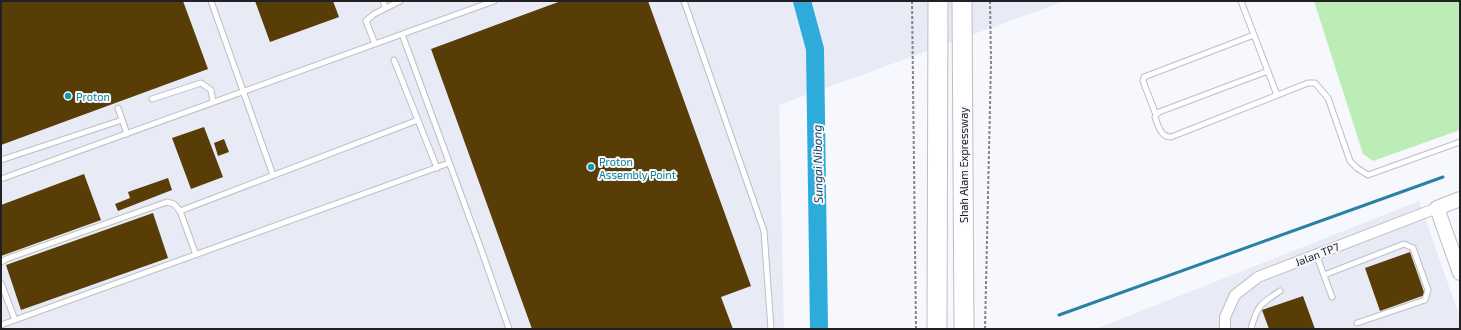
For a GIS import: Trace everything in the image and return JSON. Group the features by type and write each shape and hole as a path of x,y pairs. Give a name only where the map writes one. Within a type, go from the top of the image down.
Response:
{"highway":[{"path":"937,329 938,1"},
{"name":"Shah Alam Expressway","path":"962,1 964,329"}],"street":[{"name":"Jalan TP7","path":"1225,329 1226,317 1235,295 1258,277 1457,200"},
{"path":"1437,208 1460,273"}],"lane":[{"path":"211,1 273,175"},
{"path":"383,1 385,7"},
{"path":"375,44 366,22 374,14 385,7 400,1"},
{"path":"1,179 494,1"},
{"path":"684,1 764,231 771,329"},
{"path":"1241,1 1277,95"},
{"path":"402,34 509,329"},
{"path":"1254,35 1144,77 1143,81 1158,124 1165,136 1171,137 1308,83 1315,83 1328,98 1350,161 1357,168 1368,175 1460,142"},
{"path":"394,60 437,168"},
{"path":"1156,115 1159,112 1268,71"},
{"path":"152,99 201,83 211,90 214,102"},
{"path":"118,108 127,134"},
{"path":"1,160 122,120"},
{"path":"180,211 418,120"},
{"path":"1,325 449,163"},
{"path":"1,262 167,202 174,204 180,211 196,255"},
{"path":"1324,275 1404,244 1413,248 1428,290 1425,300 1357,323"},
{"path":"1316,254 1332,297"},
{"path":"1,283 15,320"},
{"path":"1251,329 1256,312 1265,301 1280,292"}],"path":[{"path":"912,1 916,329"},
{"path":"985,329 991,71 990,1"}],"shaded area":[{"path":"1,1 1065,1 779,105 784,329 1,329"},
{"path":"1419,201 1460,318 1460,329 1096,329"}],"green space":[{"path":"1314,1 1460,1 1460,130 1373,161 1363,154"}],"building":[{"name":"Proton","path":"1,1 183,1 208,69 1,145"},
{"path":"255,1 333,1 339,17 270,42"},
{"name":"Proton Assembly Point","path":"561,1 648,1 751,286 721,297 733,329 532,329 431,49"},
{"path":"204,127 223,177 191,189 172,138"},
{"path":"224,139 229,152 218,156 214,143"},
{"path":"84,174 101,220 1,256 1,205"},
{"path":"168,178 172,190 118,211 115,204 130,198 128,192"},
{"path":"153,213 168,258 21,310 6,265"},
{"path":"1410,252 1425,295 1380,311 1365,268"},
{"path":"1303,296 1315,329 1269,329 1262,310"}],"waterway":[{"name":"Sungai Nibong","path":"802,1 815,49 819,329"},
{"path":"1059,315 1443,177"}],"place":[{"name":"Proton","path":"68,96"},
{"name":"Proton Assembly Point","path":"591,167"}]}
